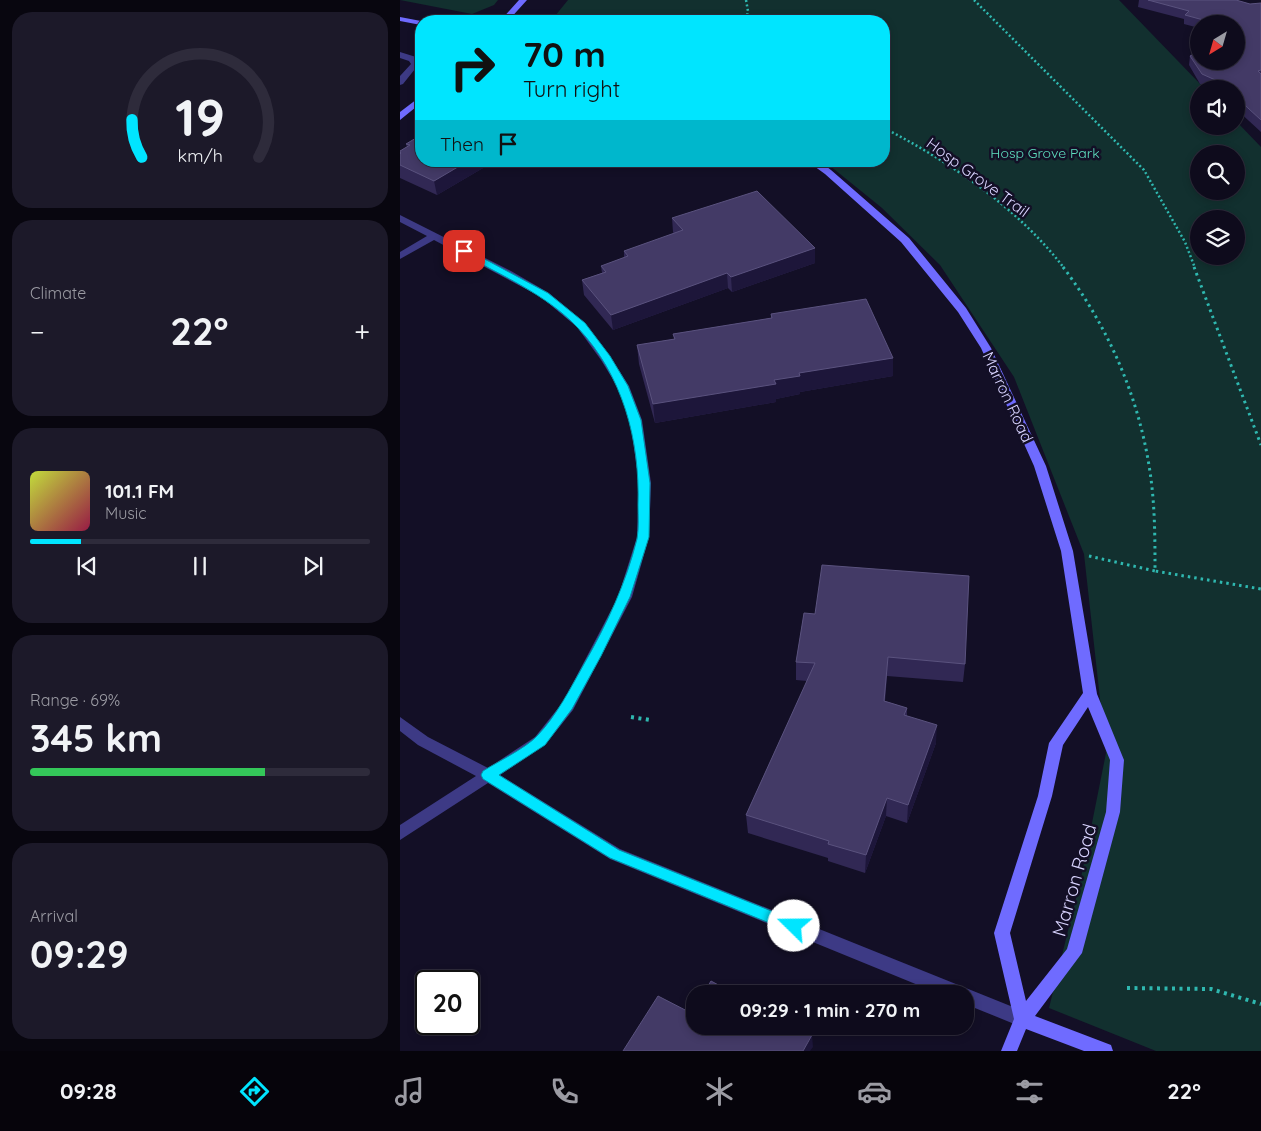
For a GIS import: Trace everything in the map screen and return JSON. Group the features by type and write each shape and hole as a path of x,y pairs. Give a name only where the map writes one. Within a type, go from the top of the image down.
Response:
{"main road":[{"path":"509,15 523,0"},
{"path":"400,19 415,22"},
{"path":"400,117 415,104"},
{"name":"Marron Road","path":"821,167 905,240 962,310 986,348 1040,466 1067,551 1090,694 1118,760 1113,812 1074,953 1022,1019 1009,1051"},
{"path":"1090,694 1056,743 1045,796 1002,933 1022,1019 1105,1051"}],"lane":[{"path":"400,54 413,59 415,64 400,82"},
{"path":"400,218 507,273 545,295 581,325 606,358 623,386 636,420 644,483 643,537 624,597 568,706 540,741 400,833"},
{"path":"400,256 433,236"},
{"path":"400,723 423,741 488,775 614,854 938,985"},
{"path":"974,1000 1022,1019"}],"path":[{"path":"746,0 747,15"},
{"path":"974,0 1144,170 1185,242 1261,444"},
{"name":"Hosp Grove Trail","path":"890,131 904,137 944,162 1006,208 1027,226 1090,302 1114,347 1133,399 1146,449 1153,498 1155,571"},
{"path":"1067,551 1155,571 1261,589"},
{"path":"631,717 650,720"},
{"path":"1127,988 1211,988 1253,1004 1261,1004"}],"green space":[{"path":"400,0 498,0 494,5 472,14"},
{"name":"Hosp Grove Park","path":"568,0 1119,0 1196,80 1190,80 1190,135 1245,135 1245,130 1261,147 1261,1051 1156,1051 1049,1008 1081,878 1106,753 1084,554 1014,377 940,265 882,208 831,167 890,167 890,15 556,15"}],"building":[{"path":"1148,0 1236,0 1250,4 1261,3 1261,70 1258,71 1261,74 1261,120 1245,105 1245,80 1215,80 1202,74 1199,70 1245,70 1245,15 1185,15 1189,11"},
{"path":"415,139 415,167 458,167 434,181 400,165 400,151 410,145 406,144"},
{"path":"757,191 815,248 731,277 727,273 611,315 582,280 606,272 601,266 628,256 624,251 683,230 672,218"},
{"path":"866,299 893,358 799,373 800,376 774,380 776,384 653,404 637,345 675,339 673,334 772,318 771,314"},
{"path":"822,565 969,576 965,664 888,657 884,701 907,708 904,715 937,725 908,805 887,798 866,855 828,844 829,841 746,815 815,663 796,662 804,613 815,614"},
{"path":"711,981 718,985 709,985"},
{"path":"658,996 686,1010 686,1035 812,1035 803,1051 623,1051"}],"route":[{"path":"464,251 545,295 581,325 606,358 623,386 636,420 644,483 643,537 624,597 595,656 568,706 540,741 488,775 614,854 794,926"}]}
